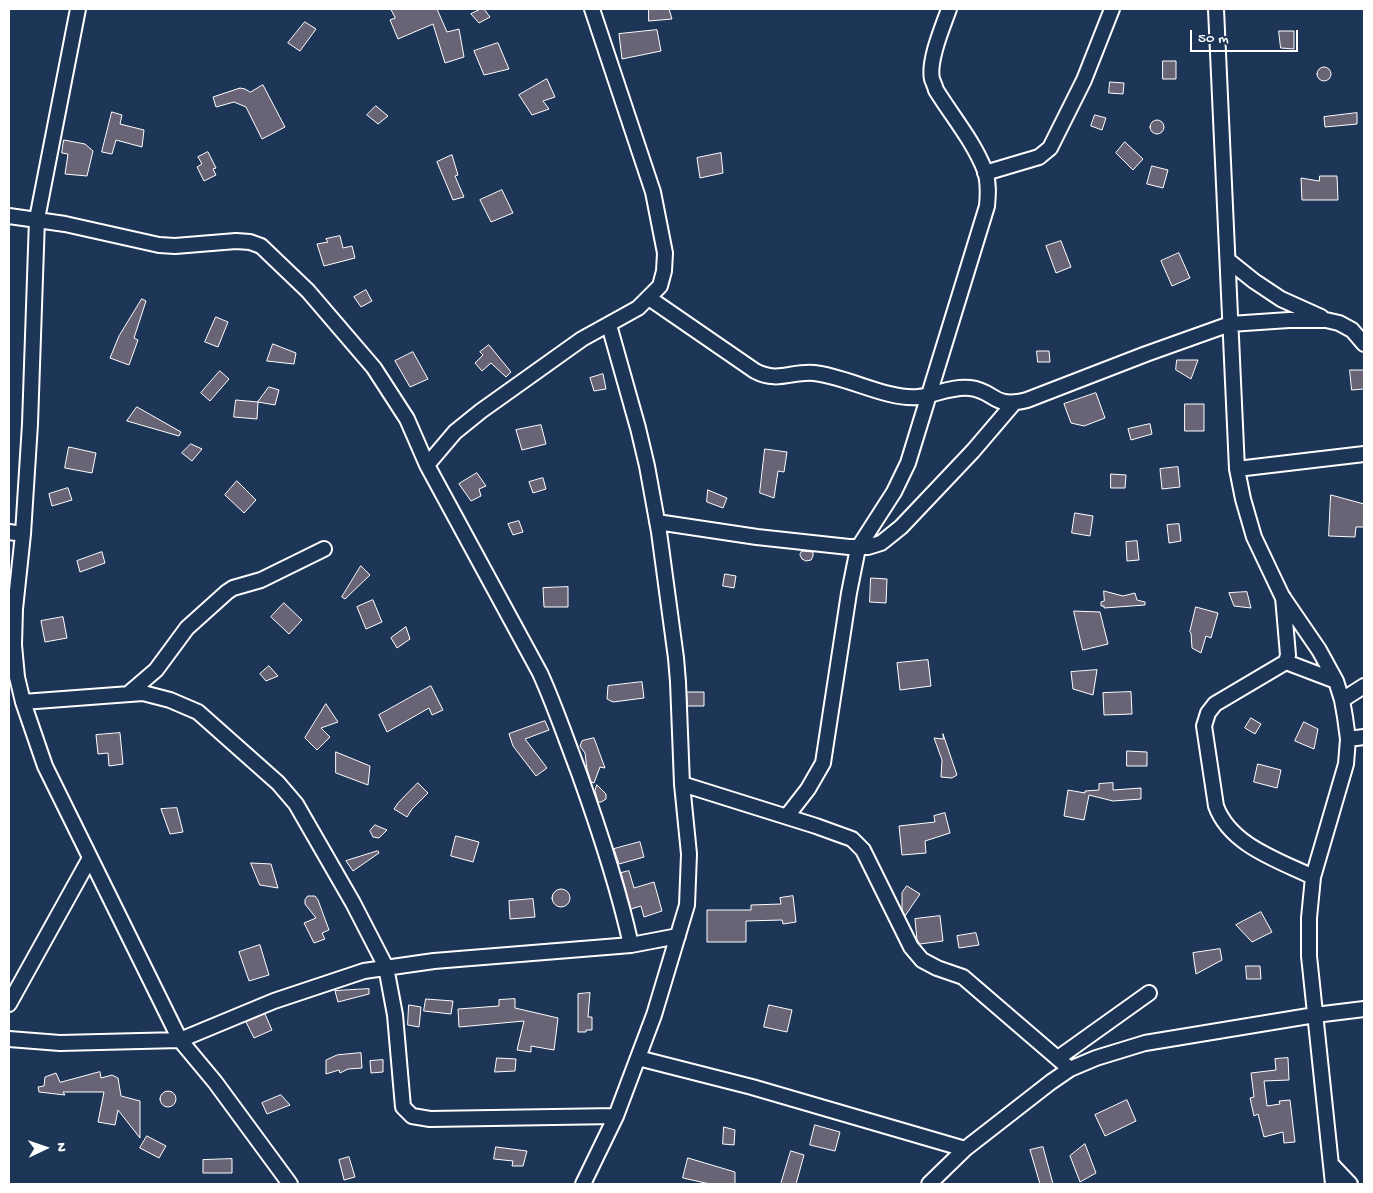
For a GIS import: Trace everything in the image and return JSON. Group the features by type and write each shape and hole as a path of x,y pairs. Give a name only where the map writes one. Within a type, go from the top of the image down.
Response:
{"street":[{"path":"78,9 36,219 30,424 16,533 14,645 16,677 45,766 180,1040 215,1082 290,1184"},
{"path":"428,464 455,432 481,411 582,339 638,308 660,286 664,271 665,253 653,192 592,9"},
{"path":"787,816 823,763 849,593 858,548 881,515 908,462 987,206 988,190 985,173 976,153 936,90 932,78 931,68 949,9"},
{"path":"985,173 1039,157 1050,148 1084,80 1112,9"},
{"path":"1216,9 1237,468 1254,538 1282,596 1319,650 1336,681 1342,700 1348,739 1346,764 1313,877 1309,918 1309,947 1315,1015 1333,1184"},
{"path":"9,216 36,219 159,245 175,246 236,241 250,242 261,246 308,291 364,355 407,419 428,464 540,673 598,825 624,912 631,945"},
{"path":"1228,261 1281,299 1352,330 1364,344"},
{"path":"649,298 764,376 778,377 813,373 901,396 918,397 969,388 978,390 1004,403 1027,400 1230,324 1289,320 1326,320"},
{"path":"584,1184 616,1116 654,1015 687,905 689,889 682,784 678,674 657,522 648,466 609,325"},
{"path":"657,522 757,538 858,548 881,543 900,527 973,451 1014,403"},
{"path":"1237,468 1364,454"},
{"path":"128,694 156,670 187,628 227,592 233,588 261,580 324,549"},
{"path":"1282,596 1288,655 1286,662 1215,704 1208,713 1204,726 1216,806 1220,819 1233,833 1260,851 1313,877"},
{"path":"1286,662 1336,681"},
{"path":"9,692 16,677"},
{"path":"1342,700 1364,686"},
{"path":"23,702 128,694 143,694 170,700 198,712 278,783 301,812 353,903 386,967 395,1015 403,1107 412,1116 430,1119 616,1116"},
{"path":"1348,739 1364,737"},
{"path":"682,784 787,816 852,839 863,850 911,947 922,960 937,968 963,977 1070,1070"},
{"path":"9,1004 90,858"},
{"path":"9,1039 60,1042 180,1040 274,1001 364,971 386,967 631,945 678,936"},
{"path":"1058,1058 1149,993"},
{"path":"928,1184 965,1149 1051,1082 1070,1070 1096,1058 1145,1043 1315,1015 1364,1009"},
{"path":"638,1058 752,1087 965,1149"},
{"path":"1332,1164 1350,1184"}],"building":[{"path":"391,9 437,9 447,32 459,29 464,57 445,63 433,24 398,39 390,20 395,18"},
{"path":"484,9 490,17 479,23 471,14"},
{"path":"649,9 669,9 672,19 649,21"},
{"path":"305,22 316,29 300,51 288,43"},
{"path":"657,30 661,51 622,59 619,34"},
{"path":"1279,31 1294,31 1294,49 1281,48"},
{"path":"498,43 509,69 484,75 474,51"},
{"path":"1163,61 1176,61 1176,79 1163,79"},
{"path":"1324,67 1329,69 1331,74 1329,79 1324,81 1319,79 1317,74 1319,69"},
{"path":"547,79 555,97 543,101 549,109 532,115 519,95"},
{"path":"1110,82 1124,83 1123,94 1109,93"},
{"path":"263,85 285,127 262,139 246,107 234,102 216,107 213,97 240,88 250,92"},
{"path":"376,106 388,116 378,124 367,115"},
{"path":"112,112 122,115 120,124 144,130 142,147 116,140 112,154 102,152"},
{"path":"1357,113 1357,124 1325,127 1324,117"},
{"path":"1095,115 1106,118 1102,130 1091,126"},
{"path":"1157,120 1162,122 1164,127 1162,132 1157,134 1152,132 1150,127 1152,122"},
{"path":"64,140 85,144 93,151 87,176 65,174 68,154 62,153"},
{"path":"1125,142 1143,159 1133,170 1116,153"},
{"path":"208,152 216,168 213,169 216,175 204,181 197,167 202,164 198,157"},
{"path":"721,153 723,173 700,178 697,158"},
{"path":"452,155 458,175 455,176 464,197 453,200 437,162"},
{"path":"1152,166 1168,170 1163,188 1147,184"},
{"path":"1320,176 1337,176 1338,200 1302,200 1301,178 1319,181"},
{"path":"502,190 513,213 491,222 480,200"},
{"path":"340,236 343,248 352,246 355,258 324,266 317,244 328,242 326,239"},
{"path":"1061,241 1071,267 1056,273 1046,246"},
{"path":"1179,253 1190,278 1172,286 1161,261"},
{"path":"366,290 372,301 361,307 354,297"},
{"path":"142,299 146,301 134,338 138,340 129,365 110,358 119,336"},
{"path":"216,317 228,322 218,347 205,342"},
{"path":"273,344 296,353 294,364 267,361"},
{"path":"489,345 511,372 506,377 491,363 482,371 475,363 483,355 480,352"},
{"path":"1037,351 1049,351 1050,362 1038,362"},
{"path":"413,352 428,379 410,387 395,361"},
{"path":"1177,360 1198,360 1191,379 1176,370"},
{"path":"1350,370 1364,370 1364,389 1352,390"},
{"path":"220,371 229,379 210,401 201,393"},
{"path":"603,374 606,389 594,391 590,378"},
{"path":"269,387 279,390 275,405 258,402"},
{"path":"1096,393 1105,418 1084,426 1071,423 1064,404"},
{"path":"236,400 258,402 257,419 234,417"},
{"path":"1185,404 1204,404 1204,431 1185,431"},
{"path":"137,407 181,432 179,436 127,421"},
{"path":"1150,424 1152,434 1131,440 1128,429"},
{"path":"541,425 546,444 522,450 516,430"},
{"path":"191,444 202,449 192,461 182,453"},
{"path":"69,447 96,453 92,473 65,468"},
{"path":"765,449 787,452 784,472 778,471 774,498 760,493"},
{"path":"1178,467 1180,487 1162,489 1160,469"},
{"path":"477,473 486,486 479,489 481,496 471,501 459,484"},
{"path":"1111,474 1126,475 1125,488 1111,488"},
{"path":"543,478 546,489 533,493 529,482"},
{"path":"237,481 256,500 244,513 225,495"},
{"path":"68,488 72,500 52,506 49,494"},
{"path":"708,490 727,498 723,508 707,502"},
{"path":"1331,495 1364,504 1364,527 1356,527 1355,537 1329,536"},
{"path":"1075,513 1093,516 1090,536 1072,533"},
{"path":"519,521 523,532 513,535 508,524"},
{"path":"1179,524 1181,541 1169,543 1167,525"},
{"path":"1137,541 1139,560 1127,561 1126,542"},
{"path":"802,551 813,552 811,560 806,561 802,559 800,555"},
{"path":"102,552 105,563 80,572 77,561"},
{"path":"361,566 370,575 345,599 342,597"},
{"path":"725,574 736,576 734,588 723,586"},
{"path":"871,578 887,579 886,603 870,602"},
{"path":"568,587 568,607 544,607 543,588"},
{"path":"1104,591 1123,596 1135,593 1137,600 1145,602 1145,605 1104,608 1104,606 1101,606 1101,602 1104,601"},
{"path":"1247,592 1251,608 1234,606 1229,593"},
{"path":"373,600 382,622 366,629 357,607"},
{"path":"284,603 302,620 289,634 271,617"},
{"path":"1196,607 1218,613 1211,638 1206,636 1201,653 1192,648 1190,632"},
{"path":"1074,611 1100,612 1108,644 1083,650"},
{"path":"63,617 67,638 45,642 41,621"},
{"path":"406,627 410,639 397,648 391,638"},
{"path":"928,660 931,686 900,690 897,663"},
{"path":"269,666 278,676 266,681 260,674"},
{"path":"1097,670 1093,695 1073,689 1071,672"},
{"path":"642,682 644,698 613,702 607,699 608,686"},
{"path":"431,686 443,710 432,715 429,708 387,732 379,715"},
{"path":"687,692 704,692 704,706 688,706"},
{"path":"1131,692 1132,714 1104,715 1103,693"},
{"path":"326,704 338,722 321,728 330,737 317,750 305,738"},
{"path":"1251,718 1261,724 1255,734 1245,728"},
{"path":"545,721 549,730 525,739 547,768 536,776 513,746 509,734"},
{"path":"1304,722 1318,729 1314,749 1295,741"},
{"path":"120,733 123,764 109,766 108,753 98,754 96,735"},
{"path":"943,734 957,775 952,778 941,777 942,760 934,738 943,739"},
{"path":"594,738 605,768 600,767 594,783 591,782 585,753 580,746 582,741"},
{"path":"1127,751 1147,752 1147,766 1127,766"},
{"path":"336,752 370,766 368,785 336,773"},
{"path":"1258,764 1281,770 1277,788 1254,782"},
{"path":"418,783 428,793 412,809 407,817 394,809"},
{"path":"1113,783 1113,790 1141,788 1141,799 1113,801 1089,795 1084,820 1064,816 1068,790 1085,793 1085,791 1099,790 1099,784"},
{"path":"597,785 606,794 606,799 601,802 598,802 595,791"},
{"path":"177,808 183,832 170,834 161,809"},
{"path":"945,813 950,833 925,841 926,853 902,855 899,826 935,822 934,816"},
{"path":"375,825 387,830 379,838 373,837 370,831"},
{"path":"456,836 479,842 473,862 451,856"},
{"path":"640,842 644,857 619,864 614,849"},
{"path":"378,851 379,853 353,871 346,861"},
{"path":"251,863 271,864 278,888 260,885"},
{"path":"629,871 634,888 654,882 662,911 644,917 641,906 631,909 621,873"},
{"path":"907,886 920,894 905,916 902,910 902,893"},
{"path":"561,889 567,892 570,898 567,904 561,907 555,904 552,898 555,892"},
{"path":"308,896 315,896 318,900 329,930 322,933 325,939 314,943 304,923 316,918 305,904"},
{"path":"793,896 796,922 783,924 782,920 746,921 746,942 707,942 707,910 751,910 751,905 781,904 780,898"},
{"path":"533,899 535,917 510,919 509,901"},
{"path":"1261,912 1272,932 1252,942 1236,925"},
{"path":"940,916 943,941 920,944 917,940 915,919"},
{"path":"976,933 979,945 959,948 957,936"},
{"path":"260,945 269,975 249,981 239,952"},
{"path":"1220,949 1222,960 1196,974 1193,953"},
{"path":"1246,966 1260,966 1261,979 1247,979"},
{"path":"369,989 369,994 338,1002 335,991"},
{"path":"590,993 588,1017 592,1017 592,1030 578,1032 578,994"},
{"path":"426,999 453,1001 451,1014 424,1011"},
{"path":"515,999 515,1008 558,1018 554,1050 531,1046 531,1052 517,1050 524,1021 459,1027 458,1009 499,1006 499,1000"},
{"path":"409,1005 421,1007 419,1027 408,1025"},
{"path":"769,1005 792,1010 787,1032 764,1027"},
{"path":"265,1014 272,1030 254,1038 246,1022"},
{"path":"361,1053 362,1068 348,1069 340,1073 339,1070 326,1074 326,1060 337,1055"},
{"path":"497,1058 516,1059 515,1071 495,1072"},
{"path":"1288,1058 1289,1080 1264,1081 1267,1106 1280,1104 1279,1101 1290,1100 1295,1142 1284,1143 1283,1132 1264,1137 1258,1114 1254,1116 1250,1098 1254,1097 1251,1073 1276,1070 1275,1059"},
{"path":"383,1060 383,1072 371,1073 370,1061"},
{"path":"100,1072 101,1078 112,1075 118,1078 121,1096 140,1101 140,1138 118,1110 115,1125 98,1122 104,1092 63,1092 65,1095 39,1092 38,1087 44,1086 45,1077 56,1073 60,1082"},
{"path":"168,1091 174,1093 176,1099 174,1105 168,1107 162,1105 160,1099 162,1093"},
{"path":"281,1095 290,1105 267,1114 262,1103"},
{"path":"1127,1100 1136,1121 1105,1136 1095,1115"},
{"path":"815,1125 840,1132 835,1151 810,1145"},
{"path":"724,1127 735,1130 734,1145 723,1144"},
{"path":"147,1136 166,1146 159,1158 140,1148"},
{"path":"1085,1144 1096,1173 1080,1182 1070,1156"},
{"path":"496,1147 527,1151 523,1166 512,1166 513,1161 494,1159"},
{"path":"1043,1147 1053,1184 1040,1184 1030,1150"},
{"path":"791,1151 804,1155 796,1184 781,1184"},
{"path":"349,1157 355,1177 344,1180 339,1160"},
{"path":"688,1158 735,1172 735,1184 710,1184 683,1178"},
{"path":"232,1159 232,1173 203,1173 203,1160"}]}
